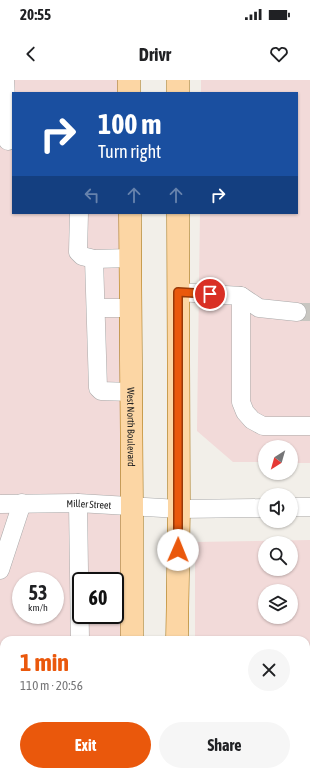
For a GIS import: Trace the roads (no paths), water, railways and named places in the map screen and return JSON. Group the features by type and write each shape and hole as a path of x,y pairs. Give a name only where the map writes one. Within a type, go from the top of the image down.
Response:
{"main road":[{"path":"129,80 129,92"},
{"path":"178,80 178,92"},
{"name":"West North Boulevard","path":"130,214 132,506 124,601 131,636"},
{"path":"177,636 179,509 178,214"}],"street":[{"path":"5,80 7,141"},
{"path":"79,214 78,252 82,256 94,259 130,258"},
{"path":"94,259 98,388 101,391 131,392"},
{"path":"178,292 241,296 258,308 297,312"},
{"path":"241,296 241,402 245,412 252,420 263,426 310,426"},
{"path":"96,308 131,308"},
{"path":"0,570 22,503"},
{"path":"78,503 79,572"},
{"name":"Miller Street","path":"0,504 78,503 179,509 258,508"},
{"path":"298,508 310,507"},
{"path":"80,624 80,636"}],"tunnel":[{"path":"297,312 310,312"}]}
